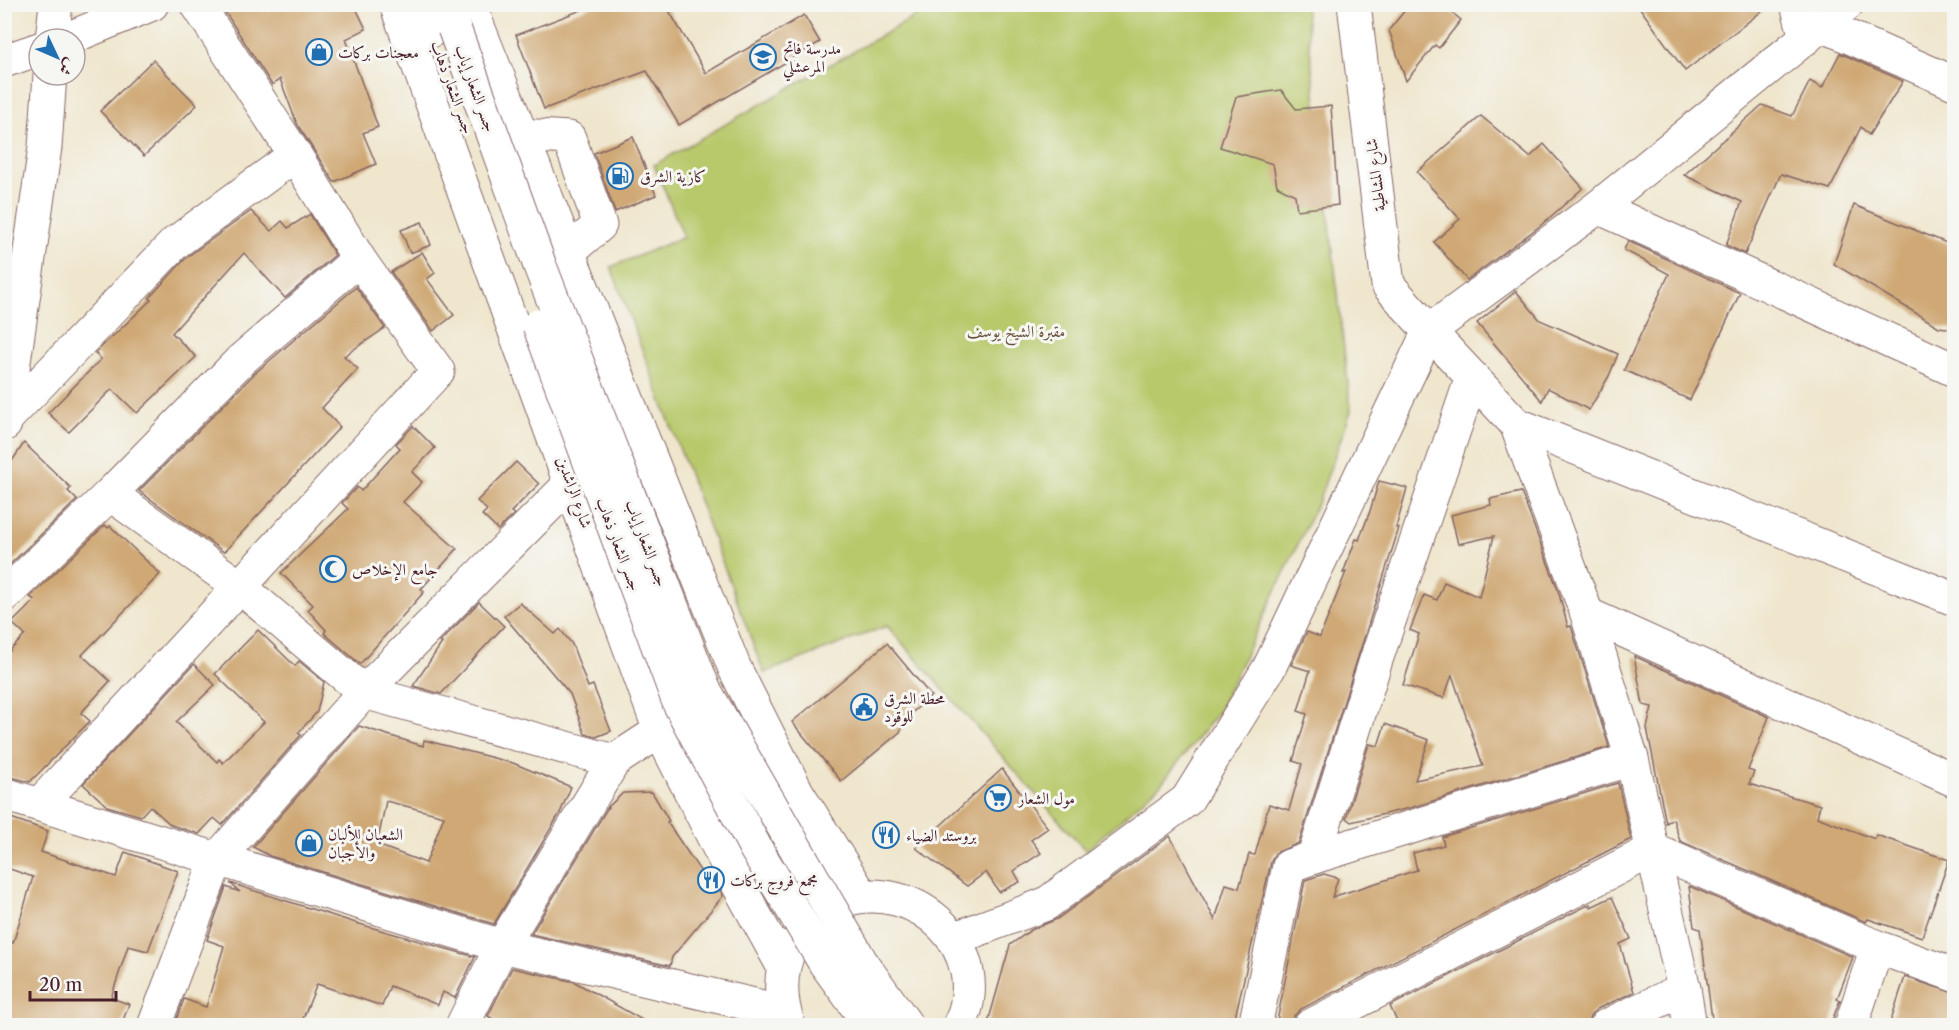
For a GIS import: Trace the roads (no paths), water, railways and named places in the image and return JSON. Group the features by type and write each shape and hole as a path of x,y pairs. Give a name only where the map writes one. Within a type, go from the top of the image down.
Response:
{"street":[{"path":"53,27 56,4"},
{"path":"87,31 152,4"},
{"path":"40,804 438,371 359,259 296,155 197,4"},
{"name":"شارع الراشدين","path":"396,4 572,483 660,731 729,868 783,966"},
{"name":"شارع المشاطية","path":"1354,4 1388,285 1516,424"},
{"path":"1797,4 1814,32 1954,83"},
{"path":"953,939 1046,904 1187,800 1269,668 1429,331 1598,207 1847,4"},
{"path":"444,14 520,135 569,251 735,669 797,792 861,896"},
{"name":"جسر الشعار ذهاب","path":"444,14 599,492 679,703 756,849 825,963 871,1026"},
{"name":"جسر الشعار إياب","path":"444,14 704,689 863,965 907,1026"},
{"path":"4,61 27,54"},
{"path":"5,422 8,370 45,147 49,87"},
{"path":"520,135 569,138 600,225 569,251"},
{"path":"5,422 175,243 296,155"},
{"path":"1598,207 1954,370"},
{"path":"4,596 110,494 242,360 359,259"},
{"path":"1314,857 1376,660 1472,377"},
{"path":"1516,424 1954,599"},
{"path":"1516,424 1587,614 1632,759 1684,989 1690,1026"},
{"path":"154,1026 217,860 364,692 572,483"},
{"path":"110,494 240,587 364,692 614,761"},
{"path":"1587,614 1954,780"},
{"path":"462,1026 502,946 614,761 660,731"},
{"path":"1255,1026 1289,866 1632,759"},
{"path":"4,794 502,946 786,1019 780,989 783,966 799,933 812,919 844,900 861,896 888,896 914,904 936,918 953,939 962,958 967,980 966,1001 961,1024"},
{"path":"1653,850 1877,947 1954,975"},
{"path":"1311,1026 1653,850"},
{"path":"1851,1026 1877,947"},
{"path":"1606,1026 1684,989"}],"place":[{"name":"معجنات بركات","path":"319,52"},
{"name":"مدرسة فاتح المرعشلي","path":"763,57"},
{"name":"كازية الشرق","path":"620,176"},
{"name":"جامع الإخلاص","path":"333,569"},
{"name":"محطة الشرق للوقود","path":"864,707"},
{"name":"مول الشعار","path":"998,798"},
{"name":"بروستد الضياء","path":"886,835"},
{"name":"الشعبان للألبان والأجبان","path":"309,843"},
{"name":"مجمع فروج بركات","path":"711,880"}],"park label":[{"name":"مقبرة الشيخ يوسف","path":"1016,331"}]}
